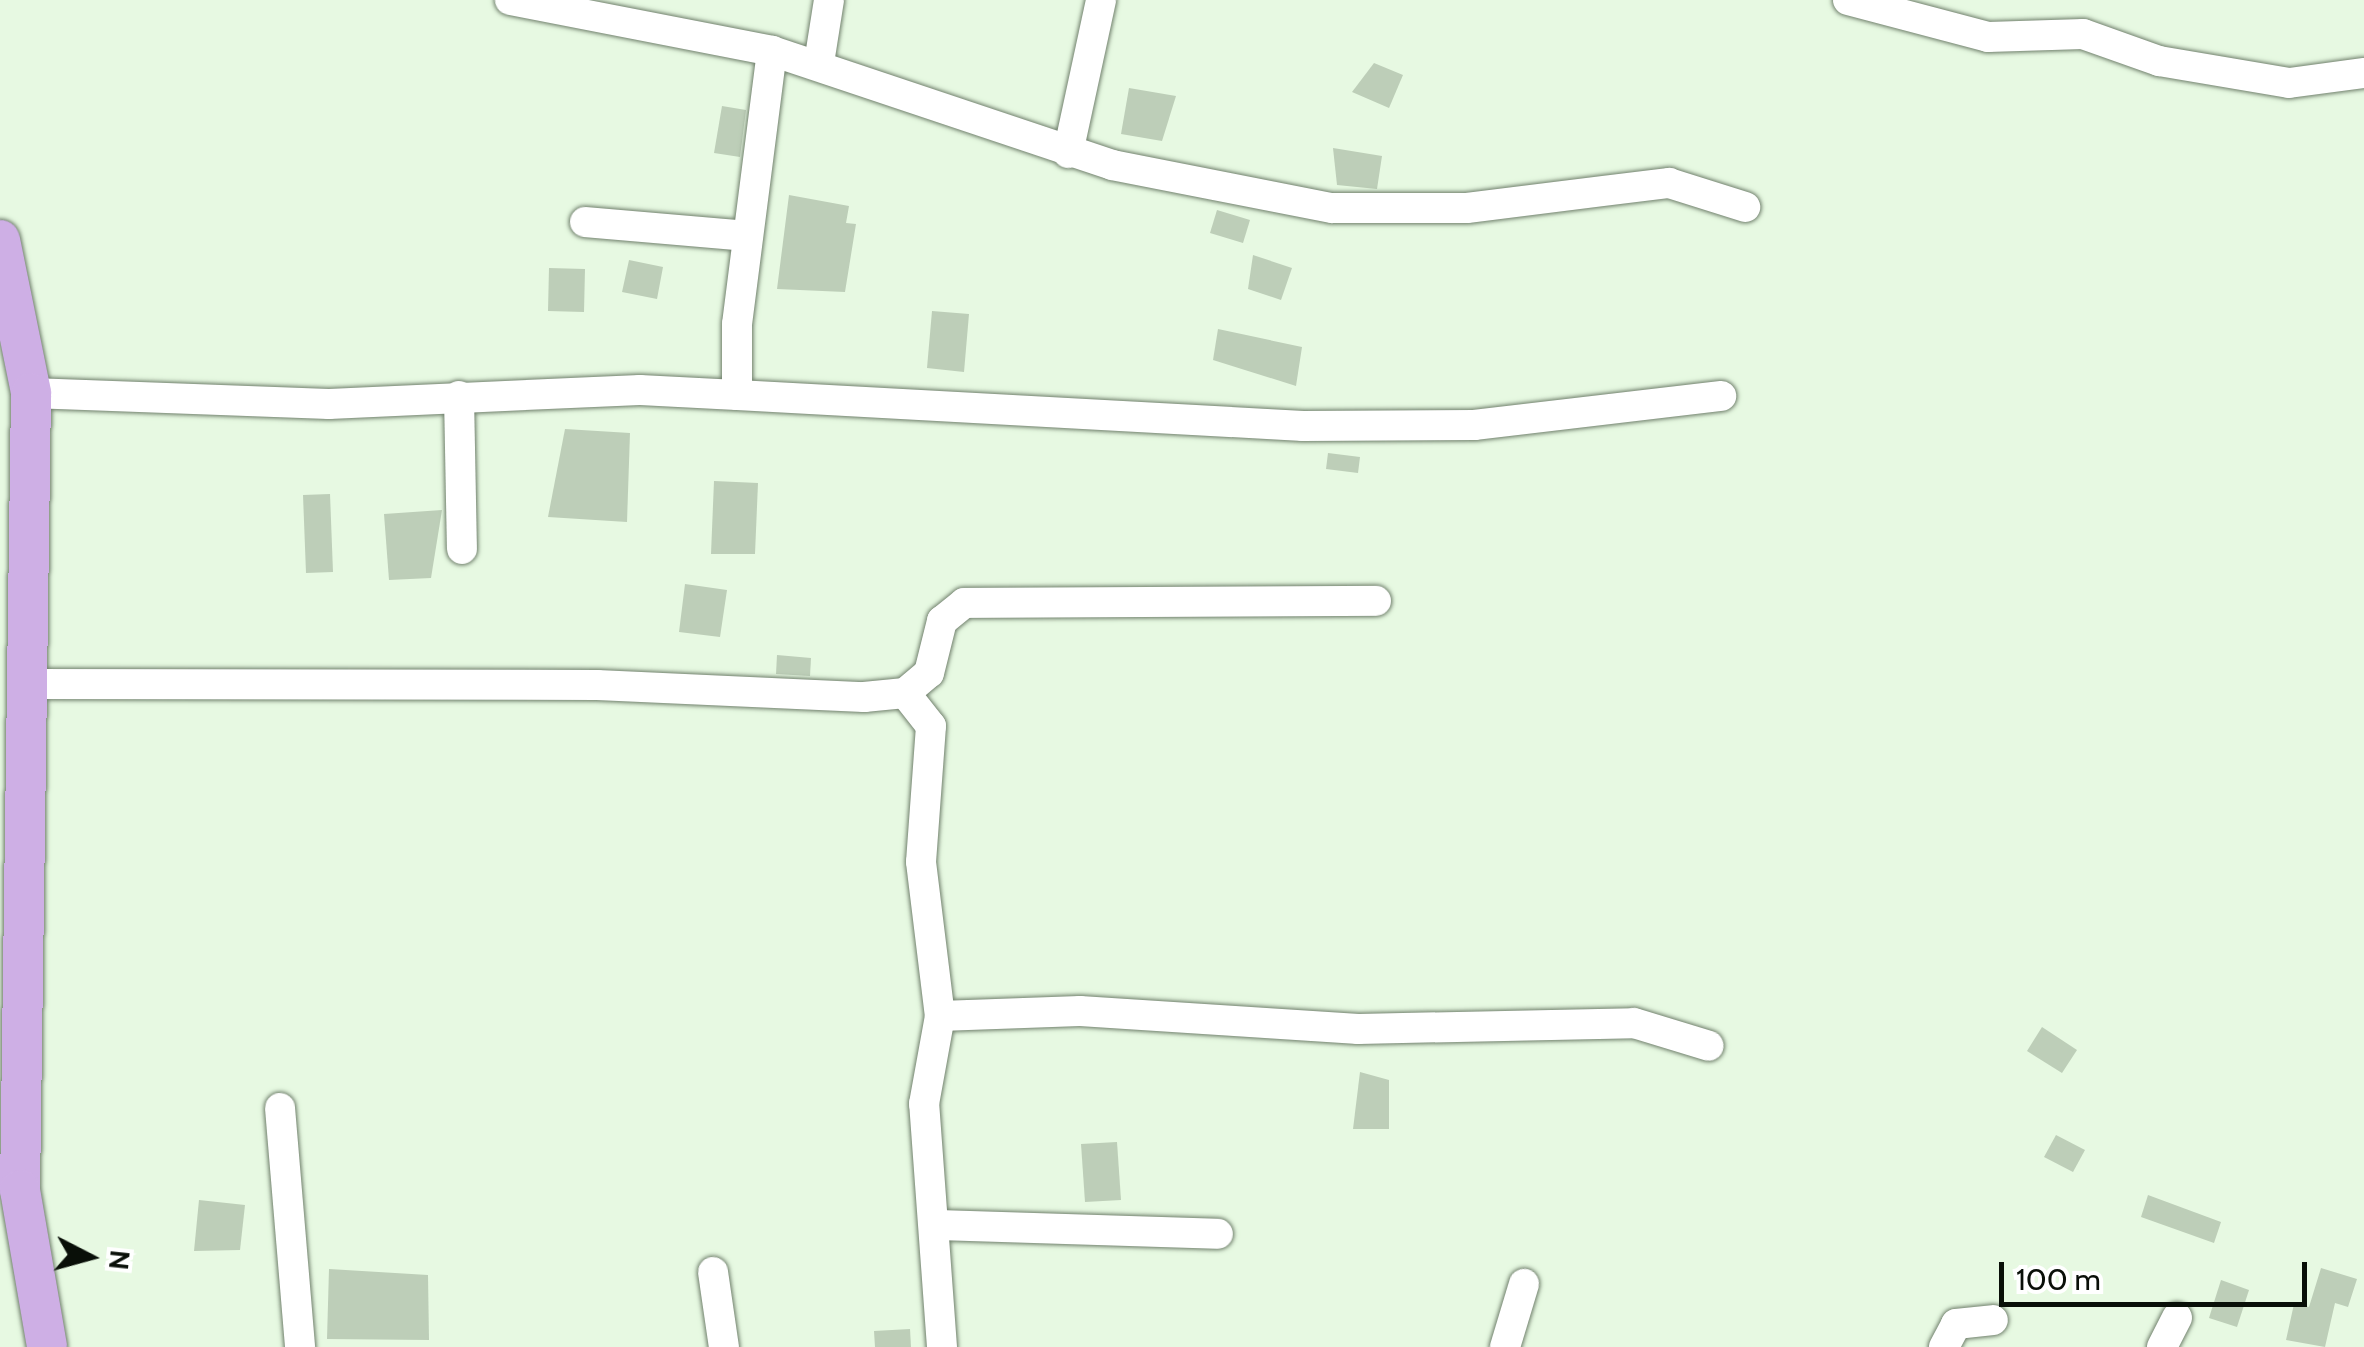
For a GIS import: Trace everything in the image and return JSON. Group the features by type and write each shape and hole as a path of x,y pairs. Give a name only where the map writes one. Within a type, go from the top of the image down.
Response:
{"main road":[{"path":"0,240 31,394 30,684 10,985 12,1215 47,1347"}],"street":[{"path":"510,0 595,7 772,51 819,63 1068,153 1332,208 1468,208 1669,183 1745,207"},
{"path":"819,63 829,0"},
{"path":"1068,153 1102,0"},
{"path":"1848,0 1988,37 2084,34 2159,61 2289,83 2364,73"},
{"path":"738,395 746,236 772,51"},
{"path":"586,222 746,236"},
{"path":"31,394 329,404 460,396 738,395 1303,426 1474,424 1721,396"},
{"path":"460,396 462,549"},
{"path":"30,684 905,693 929,673 948,610 964,604 1376,601"},
{"path":"905,693 931,726 921,862 940,1016 924,1104 937,1225 942,1347"},
{"path":"940,1016 1080,1010 1358,1029 1634,1023 1710,1046"},
{"path":"280,1108 300,1347"},
{"path":"937,1225 1218,1234"},
{"path":"713,1272 724,1347"},
{"path":"1505,1347 1524,1284"},
{"path":"2162,1347 2177,1318"},
{"path":"1944,1347 1956,1324 1993,1320"}],"building":[{"path":"1374,63 1403,75 1389,108 1352,92"},
{"path":"1129,88 1176,96 1162,141 1121,134"},
{"path":"722,106 746,110 740,157 714,153"},
{"path":"1333,148 1382,156 1377,189 1337,185"},
{"path":"789,195 849,206 846,223 856,224 845,292 777,289"},
{"path":"1217,210 1250,220 1243,243 1210,233"},
{"path":"1253,255 1292,268 1281,300 1248,289"},
{"path":"629,260 663,267 657,299 622,292"},
{"path":"549,268 585,269 584,312 548,311"},
{"path":"932,311 969,314 964,372 927,368"},
{"path":"1218,329 1302,347 1296,386 1213,360"},
{"path":"565,429 630,433 627,522 548,517"},
{"path":"1328,453 1360,457 1358,473 1326,469"},
{"path":"714,481 758,483 755,554 711,554"},
{"path":"330,494 333,572 306,573 303,495"},
{"path":"442,510 431,578 389,580 384,514"},
{"path":"685,584 727,590 720,637 679,632"},
{"path":"777,655 811,658 810,676 776,674"},
{"path":"2042,1027 2077,1050 2062,1073 2027,1051"},
{"path":"1360,1072 1389,1080 1389,1129 1353,1129"},
{"path":"2056,1135 2085,1150 2073,1172 2044,1157"},
{"path":"1117,1142 1121,1200 1085,1202 1081,1144"},
{"path":"2148,1195 2221,1222 2214,1243 2141,1217"},
{"path":"199,1200 245,1205 240,1250 194,1251"},
{"path":"2321,1268 2357,1279 2348,1307 2335,1303 2325,1347 2286,1340 2294,1304 2309,1307"},
{"path":"329,1269 428,1275 429,1340 327,1339"},
{"path":"2221,1280 2249,1290 2237,1327 2209,1318"},
{"path":"910,1329 911,1347 875,1347 874,1331"}]}
